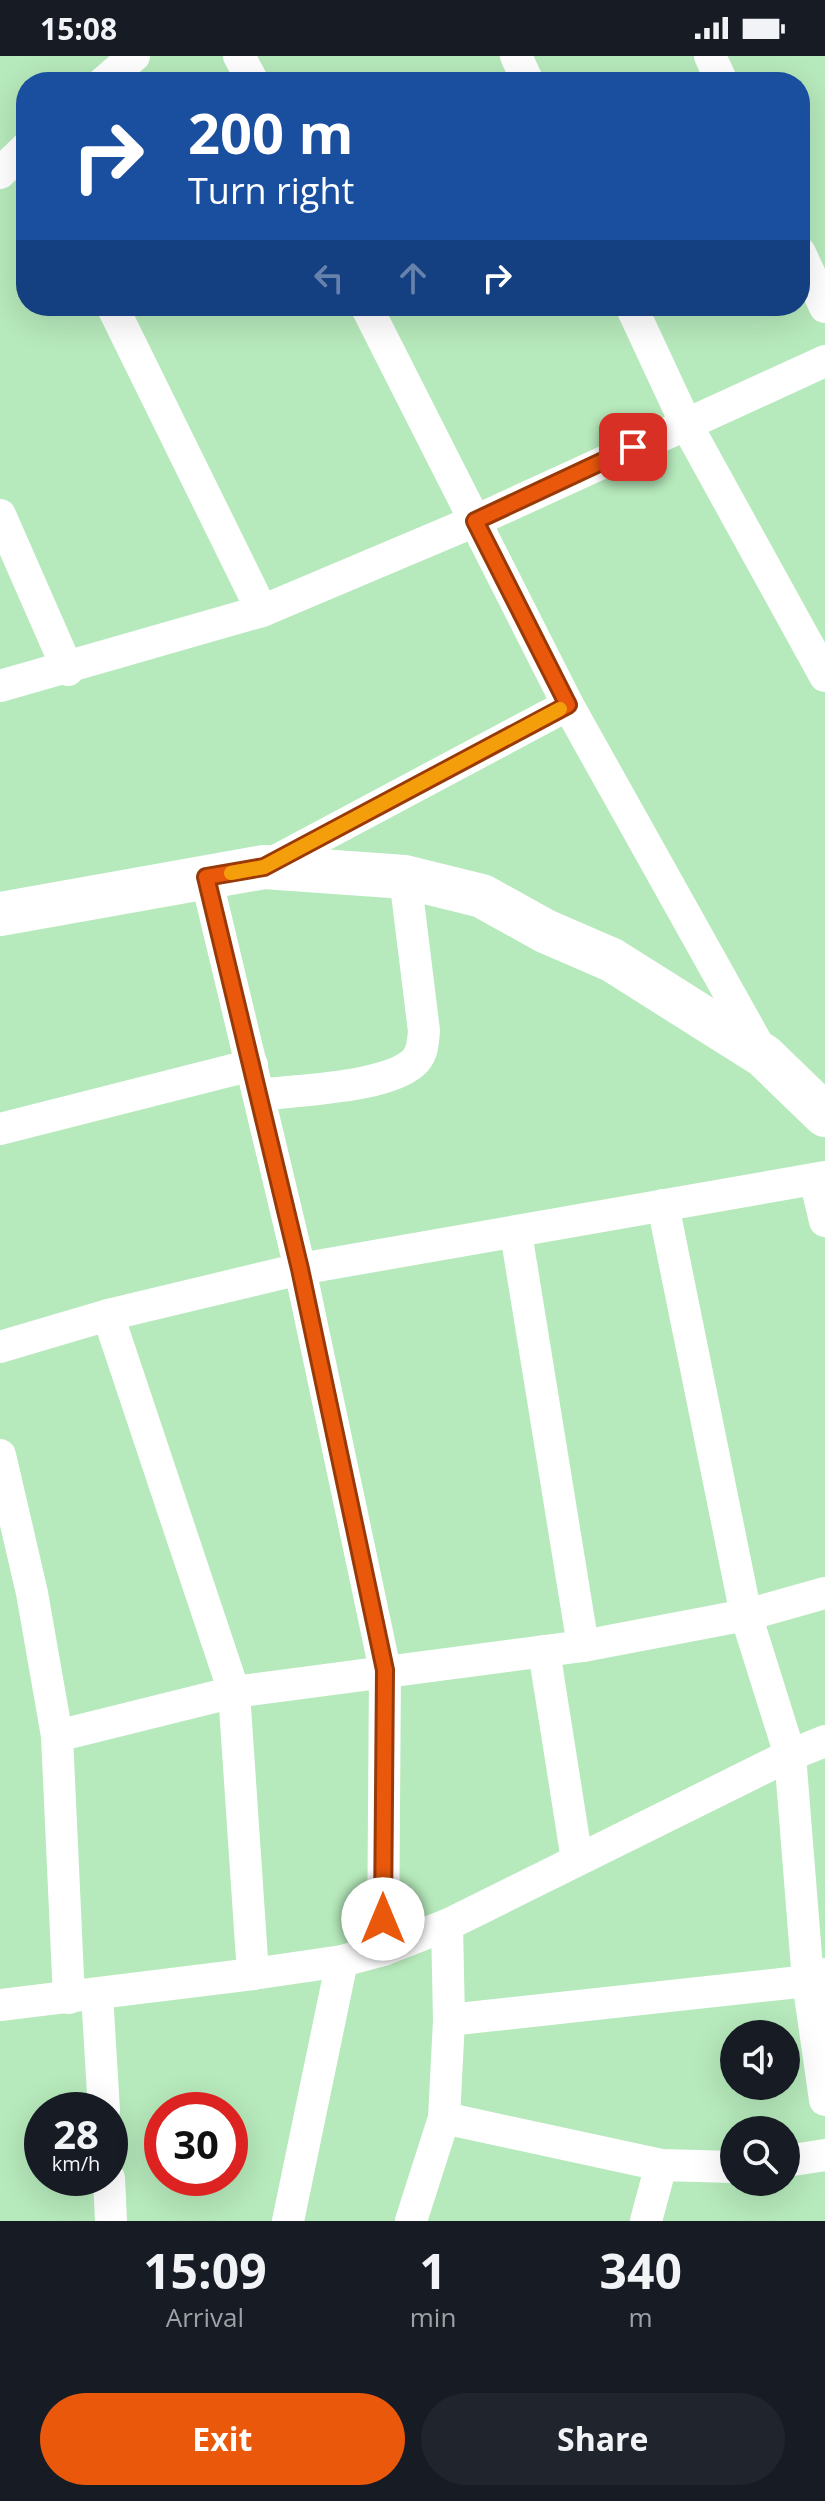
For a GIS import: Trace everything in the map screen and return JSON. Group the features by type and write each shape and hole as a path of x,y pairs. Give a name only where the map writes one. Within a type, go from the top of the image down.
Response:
{"main road":[{"path":"0,914 264,867 405,877 482,896 545,931 612,960 764,1056 825,1115"}],"street":[{"path":"116,72 134,56"},
{"path":"0,173 16,158"},
{"path":"810,275 825,307"},
{"path":"117,316 262,611"},
{"path":"371,316 568,705 764,1056"},
{"path":"636,316 685,422 825,676"},
{"path":"0,686 68,670 262,611 475,521 685,422 825,361"},
{"path":"0,515 68,670"},
{"path":"264,867 568,705"},
{"path":"206,877 300,1269 385,1670 383,1950"},
{"path":"0,1129 255,1080 367,1081 406,1068 416,1060 423,1048 424,1031 405,877"},
{"path":"0,1347 108,1315 300,1269 820,1178 825,1221"},
{"path":"663,1205 746,1615 790,1755 817,1978 825,2100"},
{"path":"516,1233 583,1646"},
{"path":"108,1315 234,1692 253,1974"},
{"path":"0,1455 32,1593 57,1736 83,1996 101,2092"},
{"path":"57,1736 234,1692 583,1646 746,1615 825,1593"},
{"path":"544,1651 577,1860"},
{"path":"0,2005 253,1974 342,1961 383,1950 447,1925 790,1755 825,1741"},
{"path":"414,2217 444,2118 449,2020 447,1925"},
{"path":"288,2221 342,1961"},
{"path":"449,2020 817,1978"},
{"path":"444,2118 661,2165 720,2167"},
{"path":"800,2159 825,2155"},
{"path":"646,2221 661,2165"},
{"path":"110,2196 111,2221"}],"slow traffic":[{"path":"231,873 264,867 560,709"}],"route":[{"path":"383,1919 385,1670 300,1269 206,877 264,867 568,705 475,521 633,447"}]}
